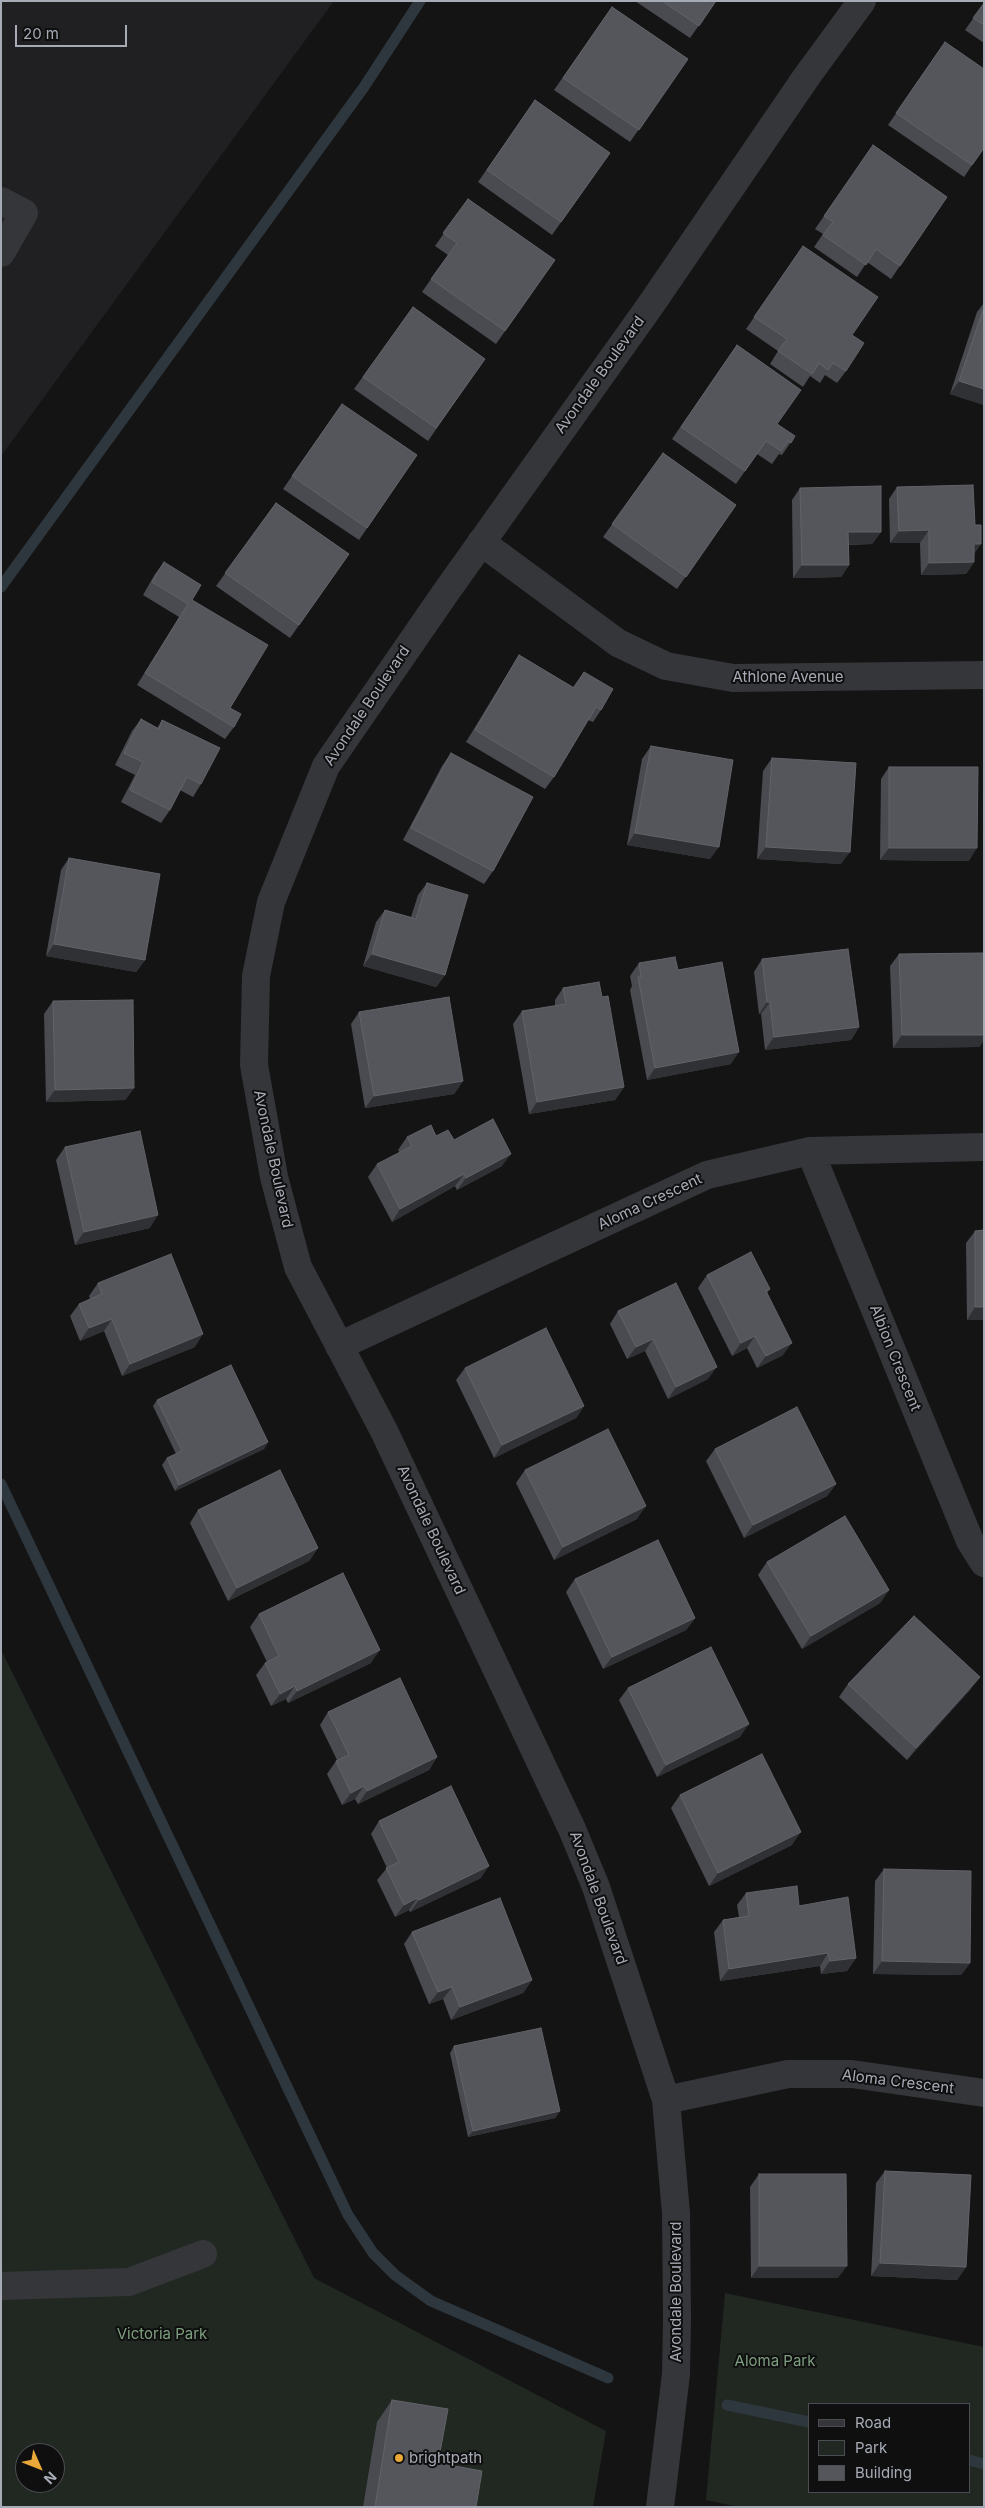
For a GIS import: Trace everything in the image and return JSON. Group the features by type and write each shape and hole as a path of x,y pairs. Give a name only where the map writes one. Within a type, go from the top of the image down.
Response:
{"street":[{"name":"Avondale Boulevard","path":"660,2507 676,2374 677,2318 676,2214 666,2100 600,1896 572,1829 384,1431 298,1266 274,1177 254,1065 256,976 271,902 326,766 481,542 650,306 807,76 862,1"},
{"path":"1,201 24,213 1,253"},
{"name":"Athlone Avenue","path":"481,542 618,643 666,666 733,678 984,675"},
{"name":"Aloma Crescent","path":"339,1346 707,1175 810,1151 984,1147"},
{"name":"Albion Crescent","path":"810,1151 970,1541 984,1563"},
{"name":"Aloma Crescent","path":"666,2100 788,2074 852,2074 984,2093"},
{"path":"1,2286 129,2282 203,2254"}],"shaded area":[{"path":"1,1 334,1 1,456"}],"green space":[{"name":"Victoria Park","path":"1,1650 314,2278 606,2431 593,2507 1,2507"},
{"name":"Aloma Park","path":"725,2293 984,2347 984,2507 738,2507 706,2500"}],"building":[{"path":"662,1 716,1 699,26"},
{"path":"984,3 984,25 973,18"},
{"path":"612,7 688,59 639,130 563,78"},
{"path":"945,42 984,69 984,148 972,165 896,113"},
{"path":"535,100 610,153 561,222 487,170"},
{"path":"873,145 947,197 900,266 876,249 866,265 823,235 833,222 824,216"},
{"path":"468,199 555,260 505,331 431,279 457,243 443,233"},
{"path":"803,246 878,297 852,335 864,343 846,371 833,363 828,370 819,363 812,374 778,351 787,339 754,317"},
{"path":"413,307 485,359 436,428 363,377"},
{"path":"984,307 984,389 959,381"},
{"path":"737,345 801,390 777,424 795,436 791,443 788,441 781,451 766,441 745,471 681,427"},
{"path":"342,404 417,455 367,528 292,476"},
{"path":"663,453 736,505 686,577 612,524"},
{"path":"973,485 975,525 981,525 981,544 974,544 974,562 929,563 929,530 899,531 897,487"},
{"path":"881,486 881,532 848,532 849,565 802,565 800,488"},
{"path":"276,503 349,554 299,625 225,573"},
{"path":"164,562 201,585 192,600 268,645 230,708 241,714 234,727 145,673 188,604 152,582"},
{"path":"519,655 574,688 584,672 613,689 601,710 596,707 554,777 475,730"},
{"path":"141,719 159,729 162,720 220,748 201,784 187,777 170,810 130,790 143,762 124,753"},
{"path":"651,746 733,760 719,847 635,833"},
{"path":"451,753 533,797 493,871 411,828"},
{"path":"772,758 856,763 850,852 766,847"},
{"path":"889,767 978,767 977,848 889,848"},
{"path":"69,858 160,874 145,960 54,944"},
{"path":"427,883 468,895 445,975 372,954 385,910 416,919"},
{"path":"848,949 859,1027 774,1037 770,1002 767,1002 762,959"},
{"path":"984,953 984,1035 902,1035 899,954"},
{"path":"675,957 678,970 722,962 739,1052 655,1068 638,977 641,977 639,963"},
{"path":"599,982 602,997 608,996 624,1087 537,1102 522,1011 566,1004 563,988"},
{"path":"449,997 463,1081 374,1096 359,1012"},
{"path":"133,1000 134,1088 55,1090 53,1001"},
{"path":"493,1119 511,1154 466,1178 464,1174 400,1209 377,1164 412,1146 407,1137 431,1125 436,1136 448,1130 454,1140"},
{"path":"140,1131 158,1215 84,1232 65,1147"},
{"path":"984,1230 984,1307 975,1307 975,1231"},
{"path":"751,1252 770,1289 766,1291 792,1343 766,1356 755,1336 741,1343 707,1275"},
{"path":"171,1254 203,1334 130,1364 112,1319 89,1328 79,1304 102,1294 98,1283"},
{"path":"676,1283 717,1367 676,1387 653,1339 636,1347 618,1311"},
{"path":"546,1328 584,1406 502,1445 465,1368"},
{"path":"231,1365 268,1442 179,1485 167,1458 182,1451 157,1400"},
{"path":"797,1407 836,1484 753,1525 715,1449"},
{"path":"608,1429 646,1506 563,1547 525,1470"},
{"path":"280,1470 318,1548 237,1588 198,1510"},
{"path":"845,1516 889,1590 811,1636 767,1562"},
{"path":"658,1540 695,1618 612,1657 575,1579"},
{"path":"343,1573 380,1650 297,1691 295,1686 280,1694 265,1663 279,1656 259,1614"},
{"path":"914,1616 980,1677 916,1748 848,1684"},
{"path":"711,1647 749,1724 666,1765 628,1688"},
{"path":"400,1678 437,1757 367,1791 364,1786 351,1793 336,1761 349,1755 328,1712"},
{"path":"762,1754 801,1832 718,1873 680,1795"},
{"path":"451,1786 489,1866 419,1900 417,1898 404,1905 386,1868 399,1862 379,1821"},
{"path":"884,1869 971,1871 970,1963 882,1961"},
{"path":"797,1886 799,1906 848,1897 856,1958 830,1961 828,1953 729,1969 723,1920 749,1916 746,1893"},
{"path":"500,1898 532,1980 460,2007 452,1987 438,1992 412,1932"},
{"path":"541,2028 560,2111 473,2131 454,2046"},
{"path":"885,2171 971,2175 966,2267 880,2263"},
{"path":"759,2174 846,2174 847,2266 759,2266"},
{"path":"392,2400 448,2409 438,2463 482,2471 476,2507 375,2507"}],"waterway":[{"path":"1,587 364,87 420,1"},
{"path":"1,1484 348,2215 373,2253 395,2275 431,2301 608,2378"},
{"path":"727,2405 808,2422"},
{"path":"970,2460 984,2464"}],"place":[{"name":"brightpath","path":"399,2458"}]}
